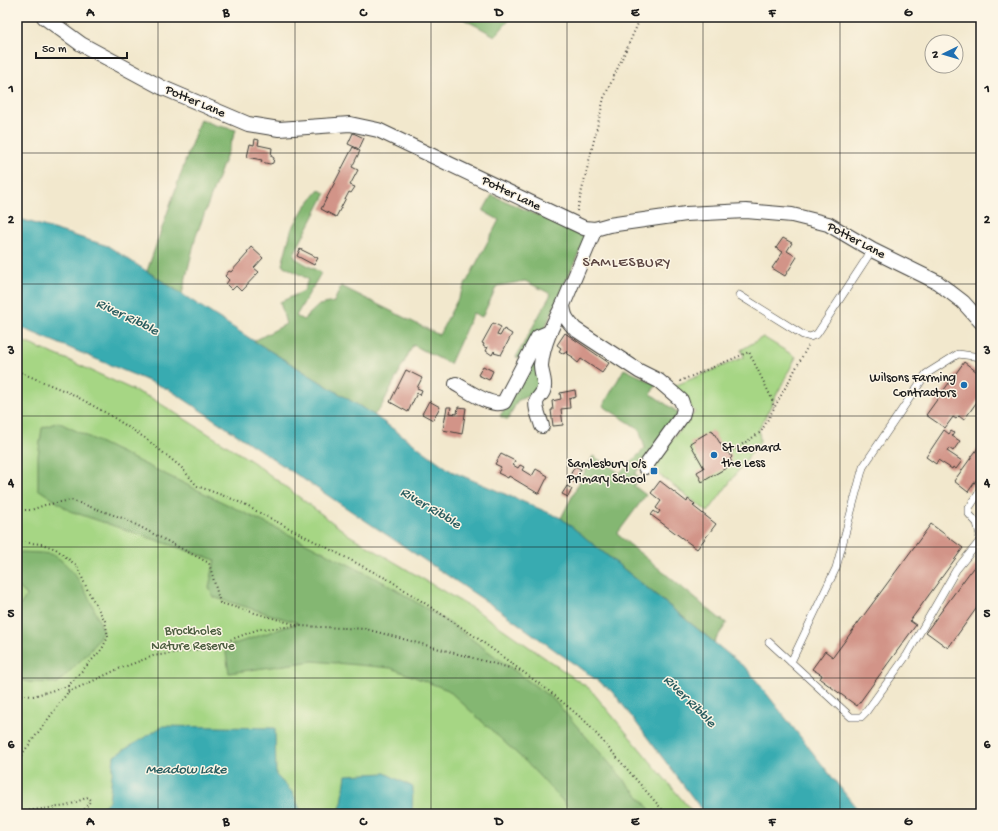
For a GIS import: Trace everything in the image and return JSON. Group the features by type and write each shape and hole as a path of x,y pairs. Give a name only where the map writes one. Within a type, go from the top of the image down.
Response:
{"street":[{"name":"Potter Lane","path":"44,17 81,44 161,87 248,124 279,129 350,124 378,130 584,228 595,229 609,225 686,214 746,210 792,214 828,224 872,250 937,282 963,302 981,322"},
{"path":"542,426 539,414 536,410 536,401 544,390 541,367 545,346 595,229"},
{"path":"563,305 564,315 575,329 639,371 659,381 681,400 684,409 682,416 645,466"},
{"path":"456,384 492,403 499,404 504,402 538,337 550,332"}],"lane":[{"path":"739,295 803,335 810,337 817,334 872,250"},
{"path":"791,662 836,568 863,467 926,374 958,354 981,357"},
{"path":"769,642 852,717 861,717 907,655 956,570 979,542 980,534 977,523 969,514 970,508 981,490"}],"path":[{"path":"574,224 604,98 641,17"},
{"path":"732,451 761,432 809,344 810,337"},
{"path":"666,387 749,352 772,399 774,408"},
{"path":"17,371 72,394 108,414 145,438 181,467 197,486 234,500 391,581 473,635 553,694 586,722 666,814"},
{"path":"17,510 31,510 71,500 125,519 209,563 220,603 300,626"},
{"path":"17,542 42,544 56,549 77,566 88,591 105,621 108,637 102,649 68,686 33,696 17,695"},
{"path":"17,761 68,692 116,670 153,656 209,648 259,629 300,626 366,629 522,671"},
{"path":"68,686 68,692"},
{"path":"17,812 67,806 88,797 91,800 80,814"}],"green space":[{"path":"460,17 512,17 495,36"},
{"path":"200,119 215,125 236,130 196,236 182,294 147,271"},
{"path":"319,190 326,193 294,254 295,258 321,273 296,316 303,320 319,305 334,302 341,286 439,335 499,220 483,211 492,195 586,237 545,328 521,359 516,357 551,294 525,281 497,286 482,317 473,313 450,364 413,345 380,409 374,415 254,341 286,324 280,302 304,291 308,279 282,265 291,231 304,208"},
{"path":"763,337 796,357 759,429 760,441 708,512 649,467 695,412 672,387 744,357 741,350"},
{"name":"Brockholes Nature Reserve","path":"17,339 66,359 153,399 253,462 349,535 480,613 590,689 694,814 17,814"},
{"path":"532,361 537,364 539,389 517,401 508,420 500,416"},
{"path":"624,369 656,384 651,394 679,413 635,474 640,478 634,486 646,495 617,534 727,623 714,642 561,518 593,456 620,473 645,448 639,429 603,406"},
{"path":"58,422 387,584 451,624 553,699 654,814 575,814 527,763 448,690 391,668 313,661 229,673 225,647 298,623 213,597 209,587 215,560 70,511 38,489 38,456 42,428"},
{"path":"21,552 44,553 55,556 64,562 84,589 95,610 103,631 91,650 58,683 28,682 17,678 17,610 27,595 17,586 17,555"}],"water":[{"name":"River Ribble","path":"17,218 108,246 254,341 374,415 451,471 561,518 748,670 861,814 705,814 613,692 502,612 170,390 17,326"},
{"name":"Meadow Lake","path":"163,726 275,728 276,775 293,793 302,814 95,814 109,801 114,756"},
{"path":"385,773 413,787 412,814 338,814 342,803 346,775"}],"building":[{"path":"353,133 364,138 359,149 348,144"},
{"path":"255,139 259,140 258,145 272,148 271,156 274,158 273,163 270,164 261,162 262,160 247,157 250,144 254,145"},
{"path":"353,147 360,151 352,167 358,170 350,185 355,187 351,193 349,192 336,217 321,209"},
{"path":"783,238 792,243 787,251 797,257 785,276 772,268 783,252 776,248"},
{"path":"251,247 263,258 254,268 259,272 241,291 236,286 232,290 226,284 229,280 225,276 229,271 231,272 248,253 247,252"},
{"path":"300,249 318,258 314,265 297,256"},
{"path":"493,323 501,327 497,335 500,336 504,329 512,334 501,355 494,353 494,351 492,355 486,351 488,347 486,348 483,346 484,344 482,343"},
{"path":"565,333 609,363 602,373 581,359 578,363 572,358 573,357 566,353 566,351 564,354 559,351 561,348 557,345"},
{"name":"Wilsons Farming Contractors","path":"964,362 981,375 981,396 964,420 959,416 956,419 953,417 945,428 926,415"},
{"path":"483,366 493,371 489,380 478,375"},
{"path":"406,370 422,378 417,388 422,390 420,395 417,393 408,412 390,402"},
{"path":"575,390 576,397 569,399 570,408 561,409 563,425 553,426 551,410 553,410 552,401 561,399 560,393"},
{"path":"429,401 440,407 433,420 422,414"},
{"path":"447,407 451,407 450,413 457,414 458,407 466,408 462,434 443,430"},
{"name":"St Leonard the Less","path":"712,430 726,453 729,452 732,457 730,459 733,464 702,482 697,472 704,468 690,443"},
{"path":"944,430 949,434 951,431 954,433 952,436 960,441 953,451 949,448 947,451 962,461 956,469 953,467 952,469 938,460 936,464 926,457"},
{"path":"978,448 981,450 981,473 968,492 954,481"},
{"path":"501,454 515,461 513,465 518,468 520,465 524,467 522,470 532,476 536,469 548,476 539,494 509,476 508,478 498,473 501,467 495,464"},
{"path":"575,466 581,469 574,482 568,479"},
{"path":"660,481 687,502 688,499 695,504 693,506 716,524 697,549 651,515 654,511 658,514 660,511 656,508 661,501 651,493"},
{"path":"567,486 572,489 568,497 562,494"},
{"path":"931,524 963,548 910,621 916,625 857,706 820,679 822,675 812,669 825,651 833,657"},
{"path":"981,557 981,602 948,648 926,632"}],"place":[{"name":"Wilsons Farming Contractors","path":"964,385"},
{"name":"St Leonard the Less","path":"714,455"},
{"name":"Samlesbury o/s Primary School","path":"654,471"}],"district":[{"name":"SAMLESBURY","path":"627,263"}]}
